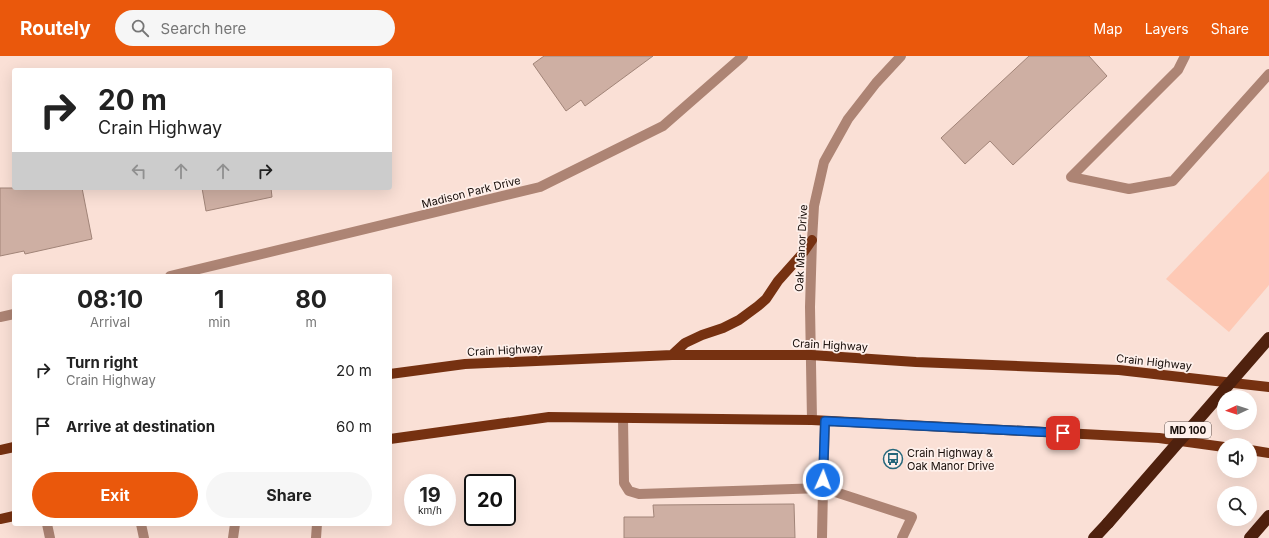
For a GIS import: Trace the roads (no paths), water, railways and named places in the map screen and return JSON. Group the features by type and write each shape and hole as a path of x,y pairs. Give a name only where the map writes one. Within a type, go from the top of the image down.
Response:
{"highway":[{"name":"MD 100","path":"1094,538 1269,338"},
{"path":"1250,538 1269,516"}],"main road":[{"path":"672,355 685,343 739,320 758,306 766,299 778,281 803,253 812,240"},
{"name":"Crain Highway","path":"392,374 465,364 672,355 811,355 916,362 1119,370 1269,386"},
{"path":"392,439 550,417 812,420 1159,438 1217,446"},
{"path":"0,450 12,447"},
{"path":"1257,451 1269,453"},
{"path":"0,519 12,516"}],"street":[{"name":"Madison Park Drive","path":"178,274 540,187 664,126 742,56"},
{"name":"Oak Manor Drive","path":"812,420 812,240 814,206 824,162 848,119 876,83 901,56"},
{"path":"1185,56 1178,70 1071,177 1129,189 1173,181 1269,74"},
{"path":"0,317 12,314"},
{"path":"623,418 624,483 629,491 639,494 823,488 912,517 902,538"},
{"path":"822,538 825,421"},
{"path":"47,526 50,538"},
{"path":"141,526 144,538"},
{"path":"233,538 235,526"},
{"path":"316,538 317,526"}],"place":[{"name":"Crain Highway & Oak Manor Drive","path":"893,459"}]}
